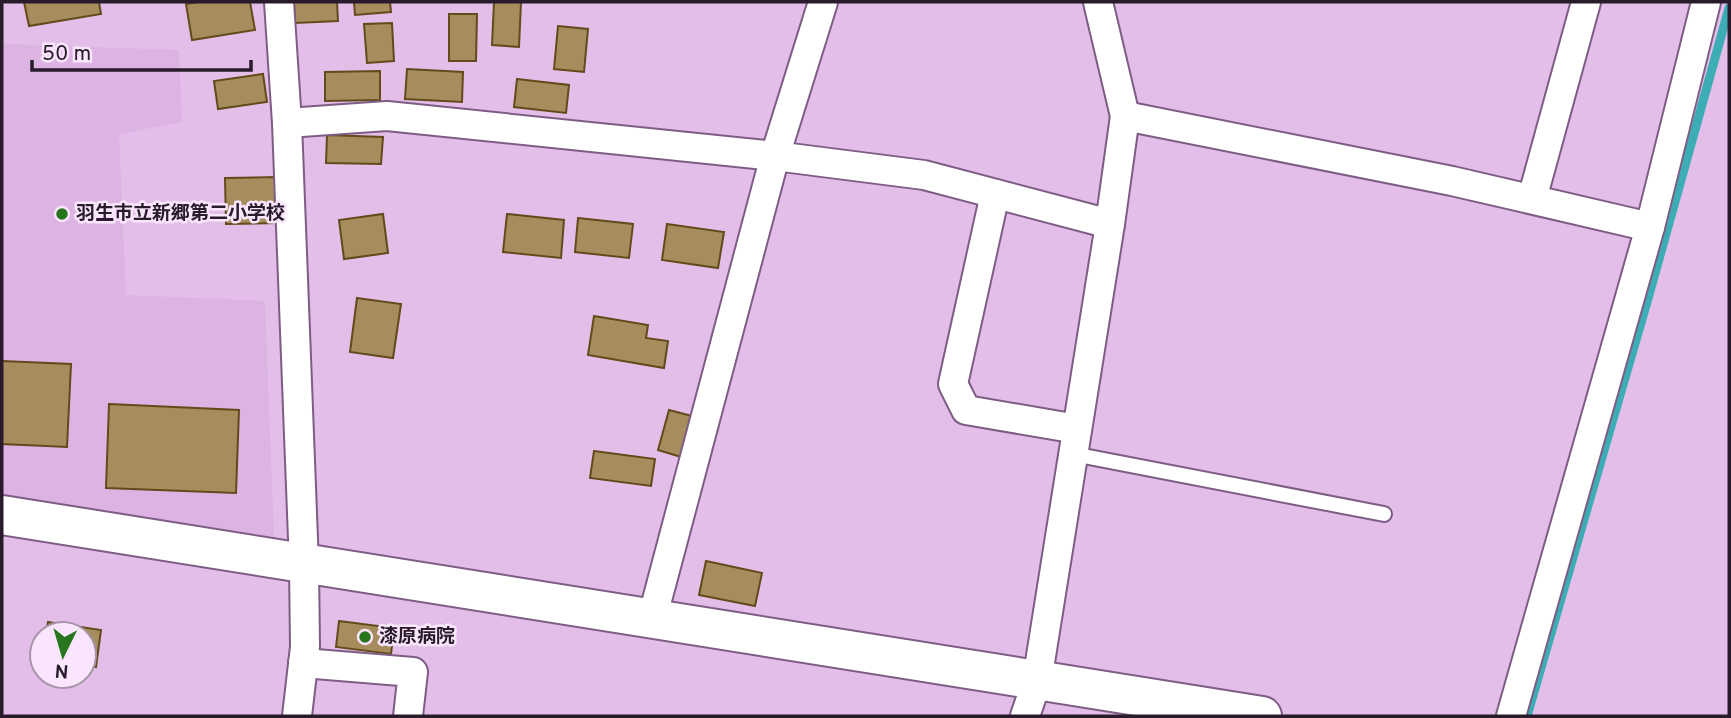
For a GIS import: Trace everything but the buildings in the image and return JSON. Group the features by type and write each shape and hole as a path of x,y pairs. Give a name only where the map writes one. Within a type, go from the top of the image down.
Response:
{"street":[{"path":"279,2 287,123 304,565 303,663 297,716"},
{"path":"652,619 775,156 822,2"},
{"path":"1025,716 1037,681 1125,116 1098,2"},
{"path":"1532,200 1586,2"},
{"path":"1511,716 1650,227 1706,2"},
{"path":"287,123 387,116 775,156 924,176 1110,223"},
{"path":"1125,116 1452,181 1650,227"},
{"path":"995,194 953,384 966,410 1075,442"},
{"path":"2,515 1262,716"},
{"path":"303,663 413,672 408,716"}],"lane":[{"path":"1075,442 1384,514"}],"shaded area":[{"name":"羽生市立新郷第二小学校","path":"2,44 179,50 182,122 119,134 126,295 265,301 274,540 2,497"}],"waterway":[{"path":"1527,716 1729,8"}],"place":[{"name":"羽生市立新郷第二小学校","path":"62,214"},
{"name":"漆原病院","path":"365,637"}]}
